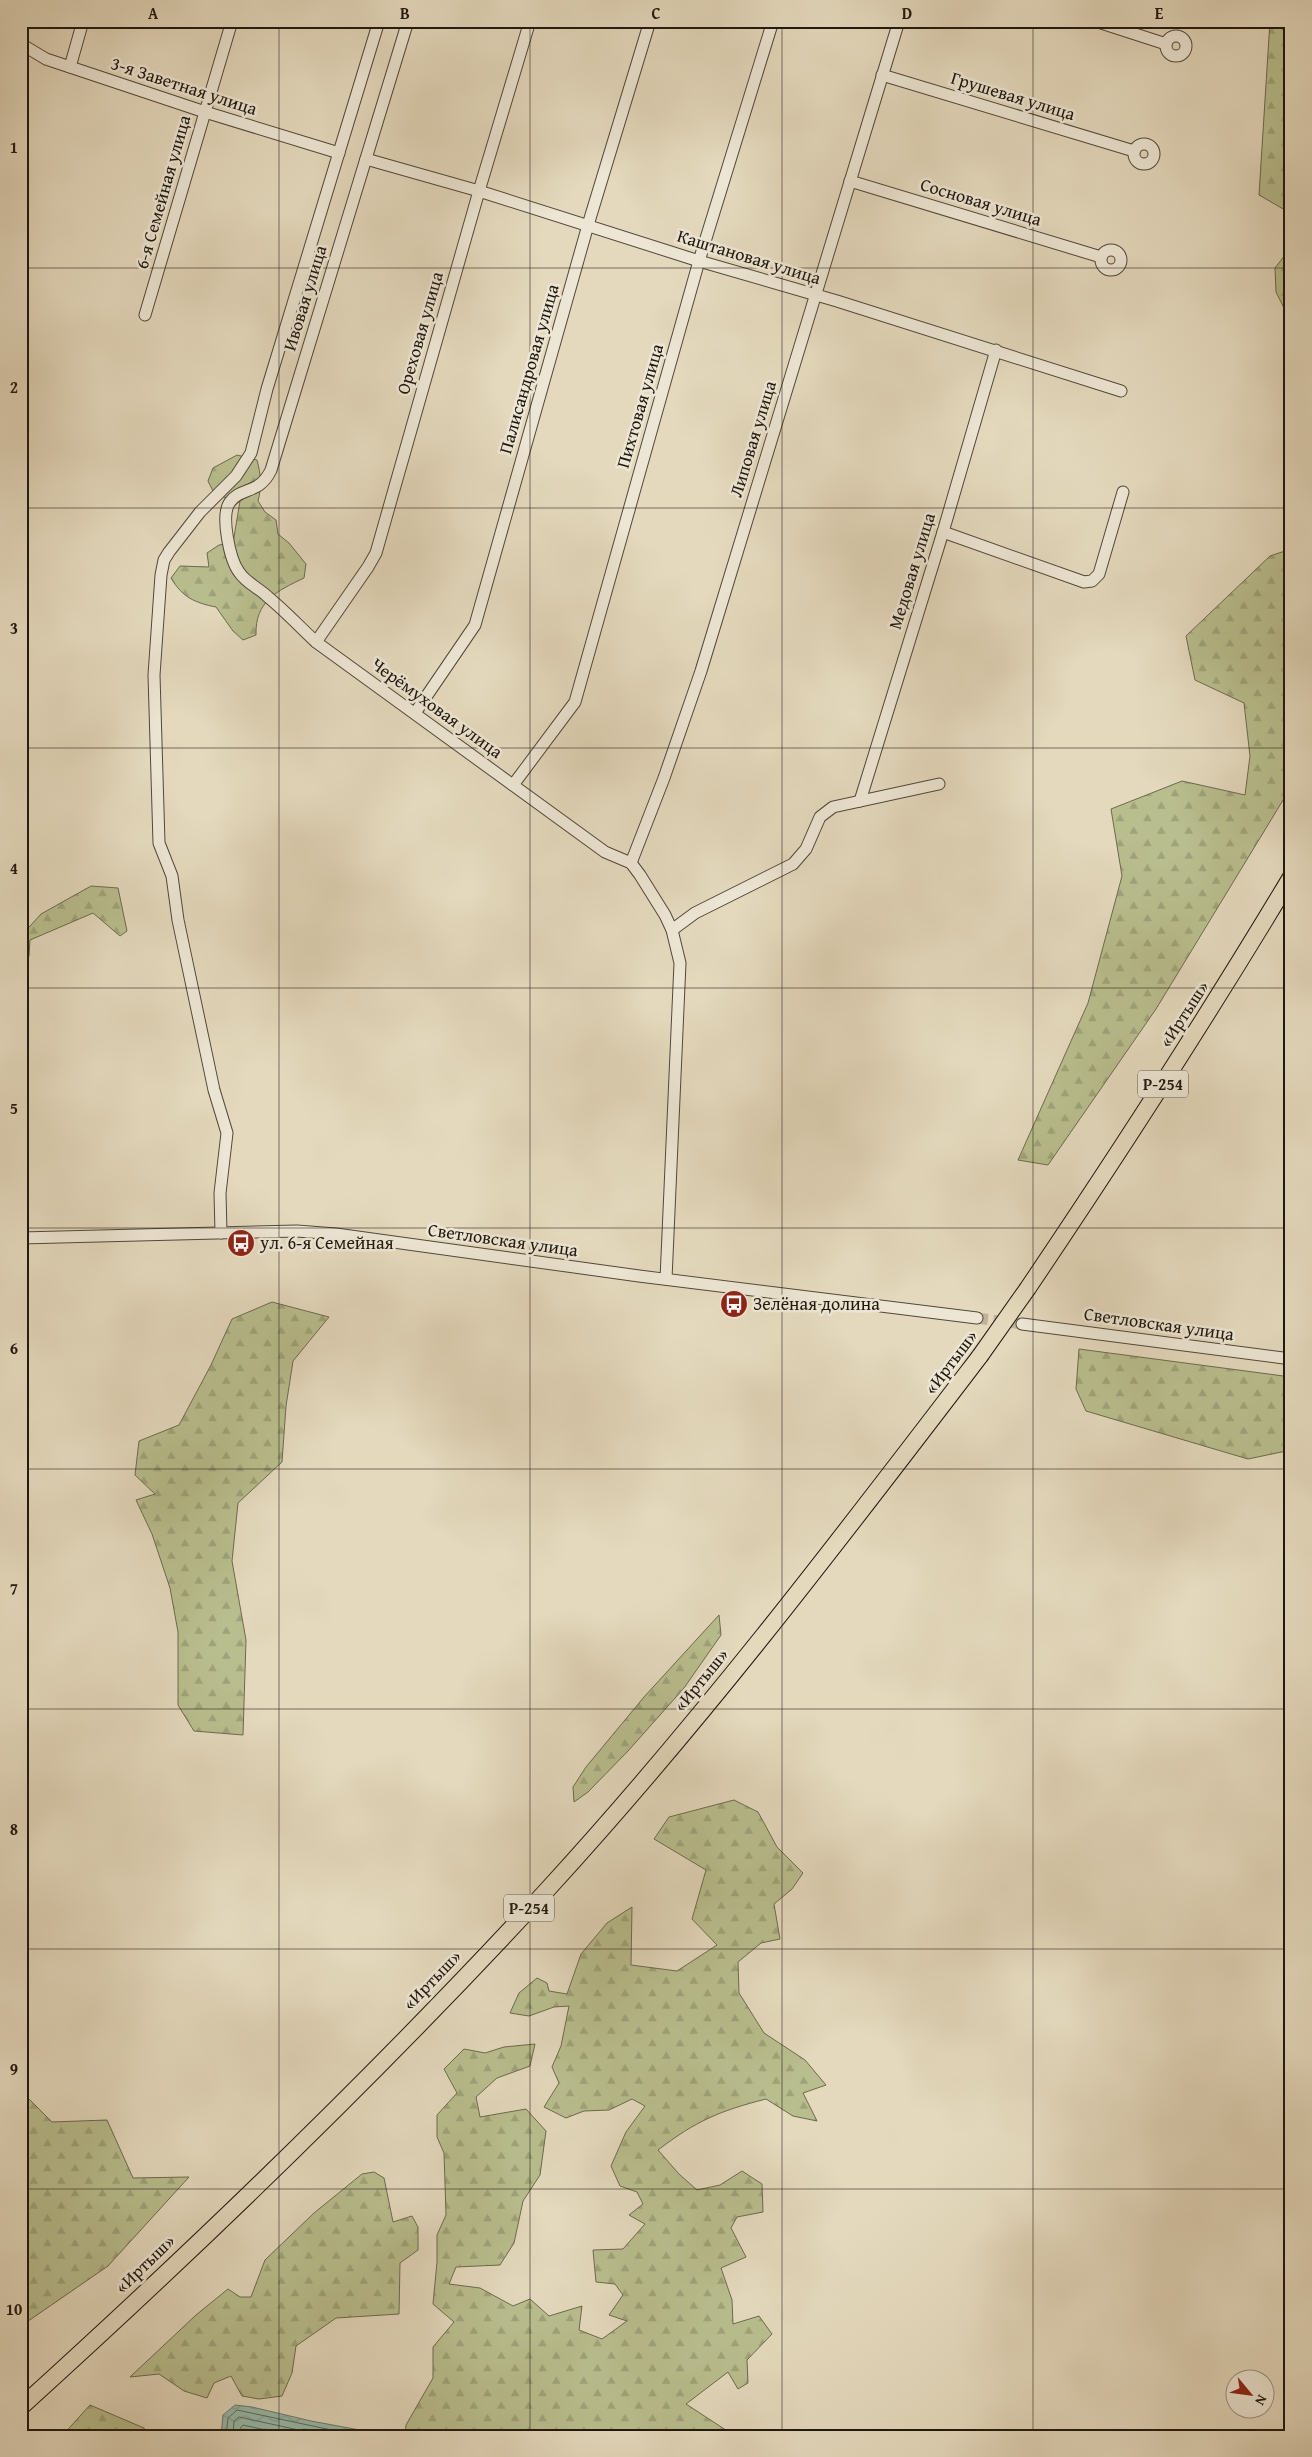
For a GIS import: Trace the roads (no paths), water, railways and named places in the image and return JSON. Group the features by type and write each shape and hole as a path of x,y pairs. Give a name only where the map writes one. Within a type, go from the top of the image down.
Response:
{"highway":[{"name":"«Иртыш»","path":"21,2407 101,2334 338,2107 547,1889 699,1716 852,1524 980,1356 1028,1288 1111,1166 1223,990 1291,877"}],"street":[{"path":"70,67 83,21"},
{"name":"6-я Семейная улица","path":"145,315 232,21"},
{"name":"Ивовая улица","path":"221,1233 220,1193 227,1133 210,1073 178,920 172,876 159,843 154,675 164,560 187,527 236,476 251,453 267,389 379,21"},
{"name":"Ивовая улица","path":"235,566 225,520 226,512 230,502 237,496 258,487 266,481 271,470 408,21"},
{"name":"Ореховая улица","path":"316,642 376,553 479,191 530,21"},
{"name":"Палисандровая улица","path":"414,714 474,625 588,225 650,21"},
{"name":"Пихтовая улица","path":"513,785 575,702 700,261 773,21"},
{"name":"Липовая улица","path":"631,863 664,778 701,671 899,21"},
{"path":"1095,21 1166,44"},
{"name":"3-я Заветная улица","path":"21,44 46,59 205,112 339,153"},
{"name":"Грушевая улица","path":"882,75 1134,151"},
{"name":"Каштановая улица","path":"366,159 479,191 700,261 837,301 1121,391"},
{"name":"Сосновая улица","path":"850,180 1101,257"},
{"name":"Медовая улица","path":"860,801 943,532 996,350"},
{"path":"943,532 1084,582 1092,581 1099,574 1123,492"},
{"name":"Черёмуховая улица","path":"235,566 246,580 269,597 316,642 605,852 631,863"},
{"path":"672,930 695,913 793,864 806,849 820,816 833,807 939,784"},
{"path":"631,863 654,896 672,930 680,963 666,1279"},
{"name":"Светловская улица","path":"21,1238 297,1231 336,1234 666,1279 977,1318"},
{"name":"Светловская улица","path":"1022,1324 1291,1359"}],"water":[{"path":"235,2405 376,2433 376,2436 221,2436 223,2415"}],"tunnel":[{"path":"977,1318 1022,1324"}],"place":[{"name":"ул. 6-я Семейная","path":"241,1243"},
{"name":"Зелёная долина","path":"734,1304"}]}
